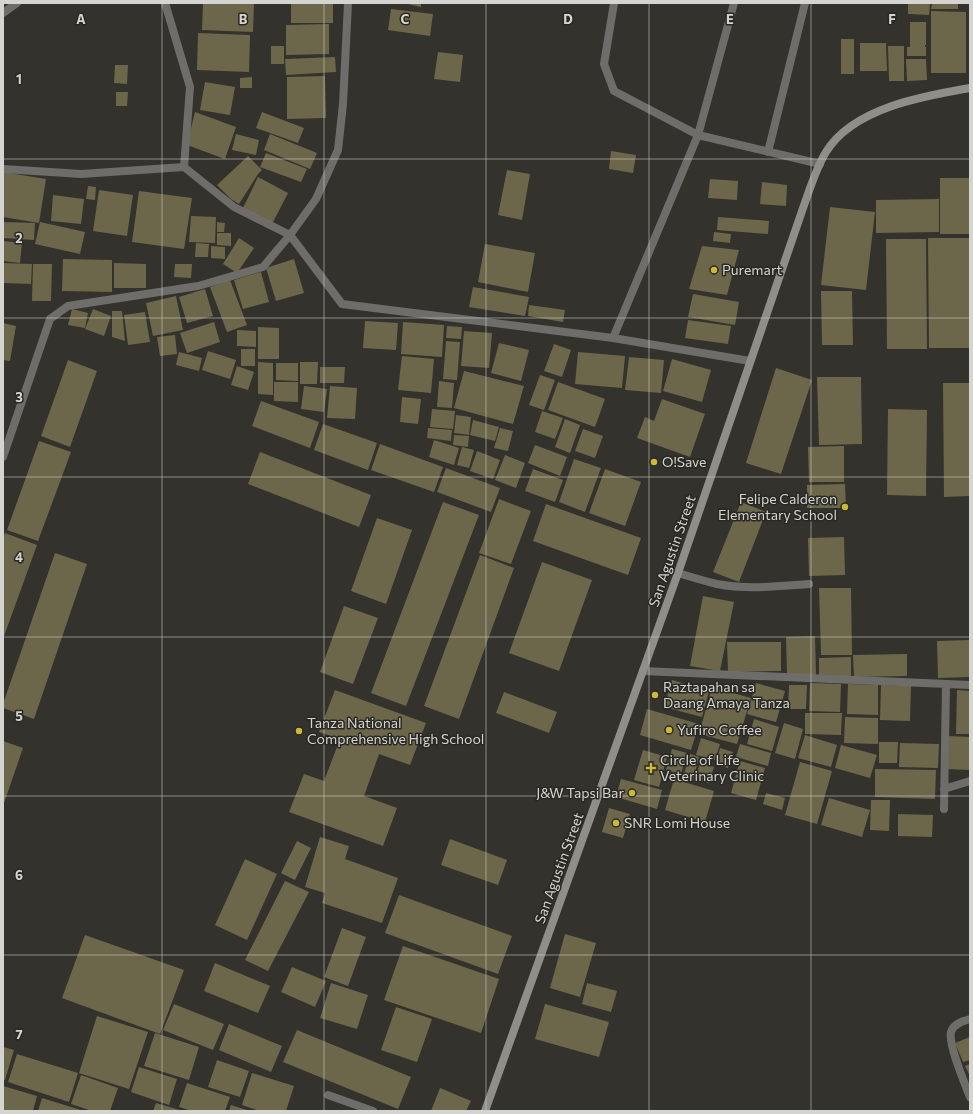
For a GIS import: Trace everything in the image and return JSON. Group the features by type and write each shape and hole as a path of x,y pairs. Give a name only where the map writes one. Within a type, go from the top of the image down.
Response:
{"main road":[{"name":"San Agustin Street","path":"485,1111 678,573 802,211 820,164 826,152 842,133 854,124 889,108 924,96 970,88"}],"street":[{"path":"3,13 17,3"},
{"path":"165,3 190,87 184,167"},
{"path":"3,457 50,319 68,306 198,286 262,267 290,235 316,199 338,150 343,104 348,3"},
{"path":"614,3 604,64 614,91 698,135 820,164"},
{"path":"613,338 698,135 734,3"},
{"path":"768,152 805,3"},
{"path":"3,169 81,174 184,167 234,207 290,235 342,304 613,338 750,361"},
{"path":"678,573 717,584 734,586 755,587 809,584"},
{"path":"643,671 970,685"},
{"path":"944,809 946,684"},
{"path":"944,789 970,780"},
{"path":"970,1019 957,1024 951,1031 951,1043 970,1098"},
{"path":"328,1095 373,1111"}],"building":[{"path":"203,3 254,3 253,32 202,30"},
{"path":"291,3 333,3 333,23 291,23"},
{"path":"403,3 421,3 421,7"},
{"path":"908,3 930,3 929,15 908,14"},
{"path":"932,3 958,3 958,9 931,9"},
{"path":"391,9 433,14 430,36 388,30"},
{"path":"931,11 966,12 966,73 931,73"},
{"path":"910,22 926,22 926,56 907,56 907,47 910,47"},
{"path":"329,24 329,54 286,55 286,25"},
{"path":"198,33 250,35 249,72 197,70"},
{"path":"841,39 854,39 854,74 841,74"},
{"path":"860,43 886,43 887,71 860,71"},
{"path":"271,46 284,46 284,64 271,64"},
{"path":"888,46 904,46 904,81 889,81"},
{"path":"438,52 463,55 460,82 434,79"},
{"path":"335,57 336,72 286,75 285,59"},
{"path":"906,59 926,59 927,80 907,81"},
{"path":"115,65 128,65 127,84 114,83"},
{"path":"325,76 326,118 287,119 287,77"},
{"path":"252,77 252,88 240,88 240,78"},
{"path":"205,82 235,87 230,115 200,110"},
{"path":"116,92 128,92 127,106 116,106"},
{"path":"195,112 236,127 225,159 187,145"},
{"path":"262,112 304,128 298,143 256,128"},
{"path":"236,134 259,140 256,155 232,150"},
{"path":"270,134 317,153 310,169 264,150"},
{"path":"611,151 636,155 633,173 609,169"},
{"path":"266,153 307,169 301,182 260,167"},
{"path":"248,156 262,170 239,204 231,199 217,185"},
{"path":"507,170 530,174 522,220 498,215"},
{"path":"3,172 46,179 39,223 3,217"},
{"path":"258,177 288,193 272,224 242,210"},
{"path":"940,178 970,178 970,234 940,234"},
{"path":"710,179 738,181 737,200 708,198"},
{"path":"762,182 787,185 786,206 760,204"},
{"path":"88,186 96,187 95,200 86,199"},
{"path":"99,190 133,195 127,236 93,231"},
{"path":"139,191 192,198 184,249 132,242"},
{"path":"53,195 84,199 81,224 51,221"},
{"path":"939,199 939,232 876,233 876,200"},
{"path":"830,207 875,212 866,290 821,285"},
{"path":"191,216 216,217 215,243 189,242"},
{"path":"718,217 769,221 768,234 717,230"},
{"path":"3,222 35,223 34,240 3,238"},
{"path":"40,222 85,232 80,254 35,244"},
{"path":"217,222 225,223 224,232 217,232"},
{"path":"714,232 731,234 730,243 713,241"},
{"path":"217,233 231,233 231,246 217,245"},
{"path":"239,238 254,248 237,273 223,264"},
{"path":"928,238 970,238 970,348 929,348"},
{"path":"886,239 926,239 927,349 887,349"},
{"path":"4,241 22,243 20,263 3,261"},
{"path":"196,243 209,244 208,257 195,257"},
{"path":"485,244 535,253 528,292 478,282"},
{"path":"211,246 225,247 225,259 211,258"},
{"name":"Puremart","path":"702,246 739,250 727,295 689,289"},
{"path":"63,259 112,260 112,292 62,291"},
{"path":"294,259 304,293 276,301 266,268"},
{"path":"3,263 32,264 31,284 3,283"},
{"path":"114,263 146,264 146,288 114,288"},
{"path":"33,264 52,264 51,301 32,301"},
{"path":"175,264 192,264 191,278 174,277"},
{"path":"261,272 269,302 243,309 234,280"},
{"path":"230,280 247,325 227,332 210,287"},
{"path":"473,287 529,297 525,316 469,307"},
{"path":"205,289 213,316 187,323 179,297"},
{"path":"821,291 852,291 853,345 822,345"},
{"path":"693,294 739,302 735,325 688,317"},
{"path":"176,296 183,330 153,336 146,303"},
{"path":"529,305 565,310 563,322 528,316"},
{"path":"72,309 88,313 85,328 68,325"},
{"path":"93,309 111,316 104,336 85,329"},
{"path":"112,311 122,311 125,341 112,337"},
{"path":"145,312 150,342 128,345 124,315"},
{"path":"688,320 731,326 728,344 685,338"},
{"path":"365,321 398,323 396,350 363,348"},
{"path":"214,322 220,342 187,353 180,333"},
{"path":"403,322 444,325 442,357 401,354"},
{"path":"3,323 16,326 10,361 3,360"},
{"path":"447,326 462,327 461,339 446,338"},
{"path":"258,327 279,328 279,359 258,359"},
{"path":"237,330 256,331 256,347 237,346"},
{"path":"464,331 492,333 489,368 461,366"},
{"path":"175,335 177,354 160,356 157,337"},
{"path":"446,341 460,342 457,380 443,379"},
{"path":"499,343 529,350 521,381 491,373"},
{"path":"554,344 571,350 562,377 544,371"},
{"path":"241,349 255,349 255,366 241,366"},
{"path":"208,351 236,360 230,379 202,370"},
{"path":"179,352 202,358 199,371 176,365"},
{"path":"578,352 625,356 622,388 575,384"},
{"path":"402,356 434,359 431,393 398,390"},
{"path":"629,357 664,360 661,393 625,390"},
{"path":"672,359 711,370 702,402 663,391"},
{"path":"68,360 97,371 70,447 41,436"},
{"path":"258,362 273,363 273,395 258,394"},
{"path":"300,362 318,362 317,384 300,384"},
{"path":"276,363 298,363 298,381 276,380"},
{"path":"237,366 254,372 248,390 231,385"},
{"path":"320,367 345,367 344,383 320,383"},
{"path":"776,368 812,380 781,474 746,463"},
{"path":"464,371 524,386 513,424 454,408"},
{"path":"540,375 555,380 544,410 529,405"},
{"path":"817,377 861,377 862,444 819,445"},
{"path":"439,381 454,383 452,408 437,407"},
{"path":"274,382 298,382 298,402 274,401"},
{"path":"558,382 605,399 595,427 548,410"},
{"path":"943,383 970,383 970,496 944,497"},
{"path":"304,386 327,389 324,412 301,409"},
{"path":"330,386 357,388 355,419 327,418"},
{"path":"402,397 421,399 418,424 400,422"},
{"path":"662,399 705,414 690,457 637,438 645,417 654,421"},
{"path":"261,401 319,422 310,448 252,426"},
{"path":"432,409 455,411 453,429 430,427"},
{"path":"888,409 927,410 926,496 887,495"},
{"path":"542,411 563,418 555,439 535,432"},
{"path":"456,415 471,417 469,435 454,433"},
{"path":"565,419 580,425 570,453 555,447"},
{"path":"473,420 499,427 495,441 470,435"},
{"path":"323,424 377,443 368,470 314,450"},
{"path":"428,428 452,430 451,441 427,438"},
{"path":"500,428 513,431 508,451 494,448"},
{"path":"583,429 603,436 595,458 575,451"},
{"path":"454,435 469,436 468,447 453,445"},
{"path":"434,440 459,448 454,465 429,457"},
{"path":"39,441 71,452 38,541 7,530"},
{"path":"380,444 443,467 434,492 371,470"},
{"path":"535,445 567,457 560,476 528,463"},
{"path":"844,446 844,482 809,482 808,447"},
{"path":"462,447 474,450 469,468 457,465"},
{"path":"477,451 500,460 493,479 470,471"},
{"path":"260,452 371,495 359,527 248,484"},
{"path":"505,455 525,463 516,488 495,480"},
{"path":"574,459 601,468 585,512 559,502"},
{"path":"446,468 500,488 491,512 437,492"},
{"path":"533,469 563,480 555,502 525,491"},
{"path":"605,469 641,482 625,526 589,513"},
{"path":"845,484 846,508 807,508 807,485"},
{"path":"499,499 531,511 511,564 479,553"},
{"path":"443,502 479,515 406,706 371,693"},
{"path":"741,502 766,512 739,582 713,572"},
{"path":"546,504 641,538 628,575 533,541"},
{"path":"377,518 412,530 386,604 351,591"},
{"path":"5,533 37,545 3,639 3,538"},
{"path":"844,537 845,575 809,576 808,538"},
{"path":"55,553 87,564 34,719 3,708 3,704"},
{"path":"480,555 514,568 459,719 424,706"},
{"path":"542,562 592,580 559,671 509,653"},
{"path":"819,588 851,588 852,655 821,655"},
{"path":"703,596 734,602 720,671 690,666"},
{"path":"344,606 378,618 353,684 320,672"},
{"path":"815,636 816,675 787,675 786,637"},
{"path":"970,640 970,677 938,678 937,641"},
{"path":"727,642 781,642 781,671 728,672"},
{"path":"907,654 907,676 854,677 853,655"},
{"path":"851,657 851,676 819,676 819,658"},
{"path":"672,680 709,691 702,717 664,707"},
{"path":"756,683 785,691 776,722 747,714"},
{"path":"810,683 841,684 840,712 809,711"},
{"path":"848,684 878,685 878,715 847,714"},
{"path":"789,685 807,685 806,709 788,709"},
{"path":"881,685 911,686 910,721 880,720"},
{"path":"712,687 751,698 737,744 699,734"},
{"path":"335,690 426,723 410,765 379,754 364,796 397,808 383,846 289,812 304,774 324,781 340,739 319,732"},
{"path":"957,690 970,691 970,734 956,734"},
{"path":"504,692 557,712 549,733 496,713"},
{"name":"Yufiro Coffee","path":"647,709 699,724 691,750 640,735"},
{"path":"805,713 842,713 841,735 805,734"},
{"path":"845,717 878,718 878,744 844,743"},
{"path":"754,719 779,727 772,751 747,744"},
{"path":"784,723 803,729 795,759 775,753"},
{"path":"805,735 837,745 831,767 798,758"},
{"path":"947,736 970,737 970,770 946,769"},
{"path":"701,738 720,744 715,760 696,755"},
{"path":"3,741 23,748 3,806"},
{"path":"879,742 898,742 897,763 879,763"},
{"path":"900,743 939,744 938,768 899,767"},
{"path":"740,744 771,753 768,766 736,757"},
{"path":"841,745 877,755 870,778 835,768"},
{"path":"720,748 733,752 728,768 716,764"},
{"path":"672,749 687,753 681,774 666,770"},
{"name":"Circle of Life Veterinary Clinic","path":"643,750 667,757 659,787 634,780"},
{"path":"690,754 699,757 693,780 683,777"},
{"path":"740,761 765,768 756,800 731,793"},
{"path":"800,762 832,771 817,824 785,815"},
{"path":"700,763 714,767 709,783 695,779"},
{"path":"875,769 936,770 935,799 875,797"},
{"path":"621,779 662,790 657,809 616,797"},
{"path":"674,779 714,791 705,822 665,810"},
{"path":"766,793 785,798 782,810 763,804"},
{"path":"829,798 870,810 862,837 821,825"},
{"path":"871,800 890,800 889,831 870,830"},
{"name":"SNR Lomi House","path":"609,808 630,814 623,838 602,832"},
{"path":"898,814 933,815 932,837 898,836"},
{"path":"320,837 349,846 345,859 398,878 382,923 322,903 325,893 305,887"},
{"path":"450,839 507,860 498,885 441,865"},
{"path":"297,841 311,848 295,880 281,873"},
{"path":"245,859 277,874 247,940 215,925"},
{"path":"285,881 309,892 268,971 245,960"},
{"path":"399,895 512,936 498,974 385,933"},
{"path":"342,928 366,937 348,986 324,977"},
{"path":"565,934 596,943 580,997 550,988"},
{"path":"85,935 184,970 160,1034 62,998"},
{"path":"403,946 499,979 481,1033 384,1000"},
{"path":"215,963 270,986 258,1013 204,991"},
{"path":"292,967 326,981 315,1007 281,992"},
{"path":"331,983 368,995 357,1029 320,1018"},
{"path":"587,983 617,991 611,1012 582,1004"},
{"path":"174,1004 224,1024 213,1050 163,1030"},
{"path":"545,1004 609,1022 599,1057 535,1039"},
{"path":"396,1007 432,1019 417,1062 381,1050"},
{"path":"97,1016 148,1032 129,1089 79,1073"},
{"path":"229,1024 282,1046 271,1072 219,1050"},
{"path":"297,1030 411,1077 398,1109 283,1062"},
{"path":"155,1033 199,1047 189,1080 144,1066"},
{"path":"970,1037 970,1060 963,1062 955,1043"},
{"path":"3,1047 14,1050 5,1080 3,1079"},
{"path":"17,1054 78,1073 69,1102 8,1082"},
{"path":"217,1060 249,1071 240,1097 208,1087"},
{"path":"970,1064 970,1076 965,1066"},
{"path":"139,1067 177,1079 169,1105 131,1092"},
{"path":"252,1073 294,1086 286,1111 260,1111 242,1105"},
{"path":"81,1075 118,1088 110,1111 92,1111 71,1104"},
{"path":"187,1083 230,1097 225,1111 192,1111 179,1107"},
{"path":"3,1086 37,1096 33,1111 3,1111"},
{"path":"440,1088 471,1101 466,1111 431,1111"},
{"path":"42,1098 84,1111 38,1111"},
{"path":"156,1103 183,1111 153,1111"},
{"path":"231,1105 250,1111 229,1111"}],"place":[{"name":"Puremart","path":"714,270"},
{"name":"O!Save","path":"654,462"},
{"name":"Felipe Calderon Elementary School","path":"845,507"},
{"name":"Raztapahan sa Daang Amaya Tanza","path":"655,695"},
{"name":"Yufiro Coffee","path":"669,730"},
{"name":"Tanza National Comprehensive High School","path":"299,731"},
{"name":"Circle of Life Veterinary Clinic","path":"651,768"},
{"name":"J&W Tapsi Bar","path":"632,793"},
{"name":"SNR Lomi House","path":"616,823"}]}
